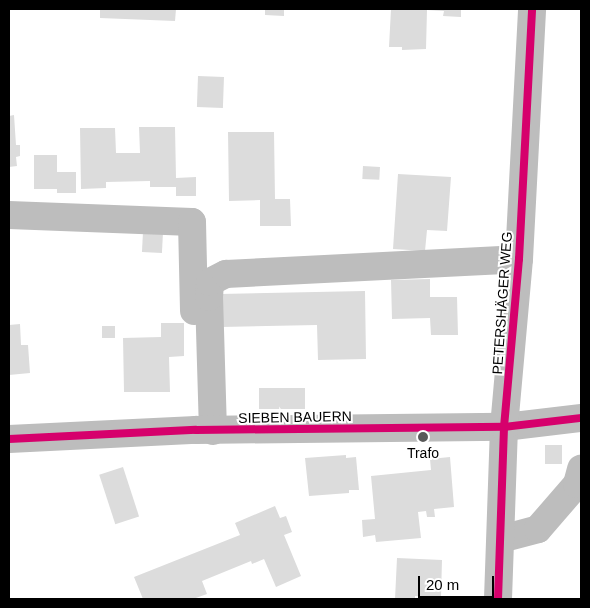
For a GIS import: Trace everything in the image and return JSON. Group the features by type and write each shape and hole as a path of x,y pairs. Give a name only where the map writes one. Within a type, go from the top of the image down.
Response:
{"street":[{"name":"PETERSHÄGER WEG","path":"498,599 504,427 519,259 532,9"},
{"path":"9,215 192,222 205,431"},
{"path":"205,431 210,282 226,274 519,259"},
{"name":"SIEBEN BAUERN","path":"9,439 205,431 504,427 581,420"},
{"path":"501,539 538,529 577,484 581,469"}],"building":[{"path":"100,9 176,9 175,21 100,18"},
{"path":"265,9 284,9 284,16 265,15"},
{"path":"391,9 461,9 461,17 443,16 444,11 427,10 426,49 402,50 402,47 389,47"},
{"path":"198,76 224,77 223,108 197,107"},
{"path":"14,115 16,145 20,145 20,156 16,157 17,166 9,167 9,116"},
{"path":"139,127 175,127 176,178 196,177 196,196 176,196 176,187 150,187 150,181 106,182 106,188 81,189 80,128 115,128 116,153 140,153"},
{"path":"228,132 274,132 275,199 290,199 291,226 260,226 260,200 229,201"},
{"path":"34,155 57,155 57,172 76,172 76,193 57,193 57,189 34,189"},
{"path":"363,166 380,167 379,180 362,179"},
{"path":"398,174 451,177 447,231 427,230 425,251 393,249"},
{"path":"143,232 163,233 162,253 142,252"},
{"path":"430,279 430,297 457,297 458,335 431,335 430,318 392,319 391,280"},
{"path":"365,291 366,359 318,360 317,325 221,327 220,294"},
{"path":"161,323 184,323 184,356 169,357 170,392 124,392 123,338 161,337"},
{"path":"20,324 21,345 28,345 30,373 9,375 9,325"},
{"path":"102,326 115,326 115,338 102,338"},
{"path":"259,388 305,388 305,409 259,409"},
{"path":"545,445 562,445 562,464 545,464"},
{"path":"346,455 346,458 356,457 359,490 349,490 349,493 309,496 305,458"},
{"path":"450,457 454,507 434,509 435,517 427,517 426,511 418,512 421,538 376,542 375,535 363,537 362,520 375,519 371,476 431,470 430,459"},
{"path":"123,467 139,516 115,524 99,475"},
{"path":"275,506 280,518 286,516 292,532 284,535 301,576 276,587 264,559 252,564 251,561 202,581 207,594 193,599 143,599 134,577 240,535 235,523"},
{"path":"397,558 442,560 441,597 415,596 415,599 395,599"}],"cycle path":[{"path":"498,599 504,427 519,259 532,9"},
{"path":"9,439 196,430 504,427 581,418"}],"place":[{"name":"Trafo","path":"423,437"}]}
